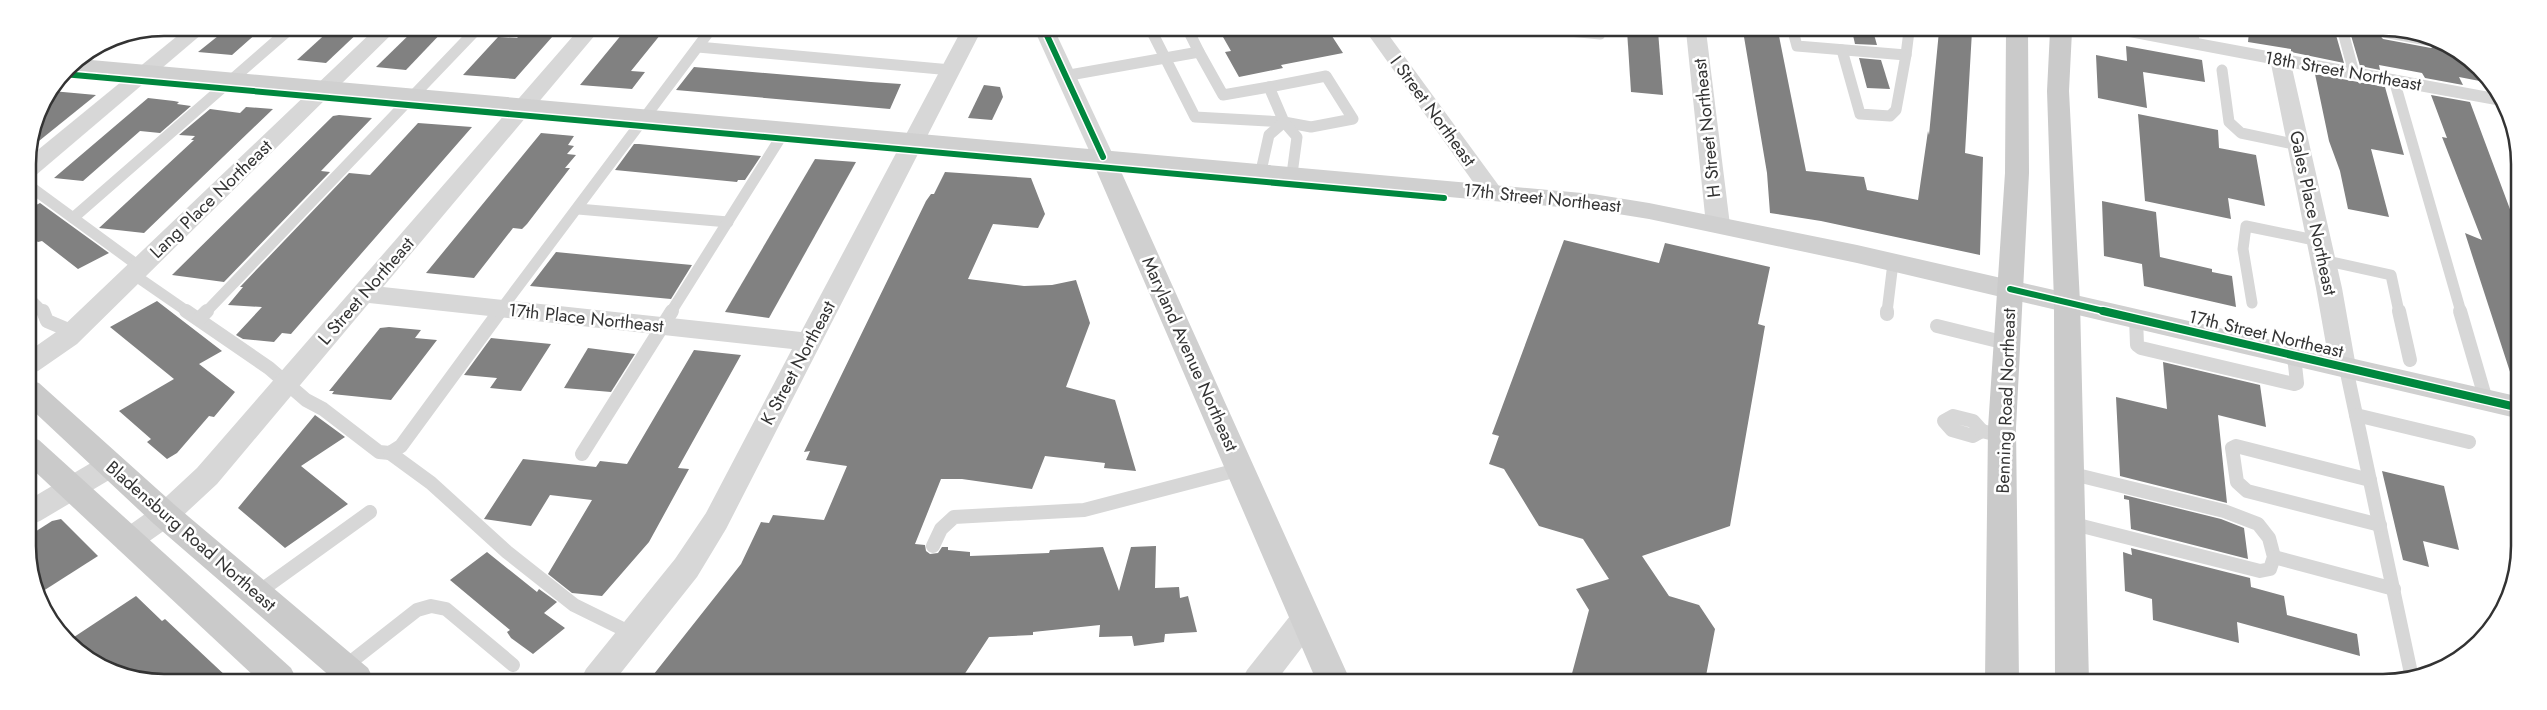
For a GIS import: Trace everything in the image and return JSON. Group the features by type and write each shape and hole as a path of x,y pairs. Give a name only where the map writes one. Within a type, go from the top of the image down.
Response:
{"main road":[{"name":"Benning Road Northeast","path":"2002,673 1992,434 2006,343 2010,289 2017,157 2017,36"},
{"path":"2061,36 2058,91 2068,302 2072,673"},
{"name":"17th Street Northeast","path":"83,66 1491,191 1621,206 1893,262 2511,406"},
{"name":"Maryland Avenue Northeast","path":"1103,157 1241,469 1304,620 1330,673"},
{"name":"Bladensburg Road Northeast","path":"36,397 165,515 349,673"},
{"path":"36,455 275,674"}],"street":[{"path":"37,165 189,36"},
{"name":"Lang Place Northeast","path":"36,359 73,332 380,36"},
{"name":"L Street Northeast","path":"128,541 165,515 207,476 584,36"},
{"name":"K Street Northeast","path":"601,674 686,568 716,521 968,36"},
{"name":"Maryland Avenue Northeast","path":"1047,36 1103,157"},
{"name":"I Street Northeast","path":"1379,36 1491,191"},
{"name":"H Street Northeast","path":"1697,36 1718,225"},
{"name":"18th Street Northeast","path":"2172,36 2193,38 2280,59 2493,99"},
{"name":"Gales Place Northeast","path":"2280,59 2344,368"},
{"name":"17th Place Northeast","path":"363,294 809,342"},
{"path":"36,509 111,465"},
{"path":"1263,674 1304,620"}],"lane":[{"path":"73,218 282,36"},
{"path":"199,319 470,36"},
{"path":"390,453 401,446 706,36"},
{"path":"1154,36 1195,117 1284,122 1311,126 1353,119 1326,76 1224,95 1191,36"},
{"path":"1794,36 1797,46 1906,55"},
{"path":"1842,50 1860,114 1890,116 1896,110 1908,36"},
{"path":"2344,36 2354,73"},
{"path":"698,47 951,70"},
{"path":"1064,76 1199,52"},
{"path":"2222,70 2229,122 2241,133 2298,145"},
{"path":"2394,80 2486,400"},
{"path":"1269,87 1284,122 1297,137 1292,174"},
{"path":"1261,171 1269,135 1284,122"},
{"path":"582,454 786,129"},
{"path":"37,180 73,218 137,271 379,452 390,453 431,483 506,552 574,605 633,634"},
{"path":"578,209 728,222"},
{"path":"2252,304 2243,249 2246,226 2391,275 2410,360"},
{"path":"1886,314 1893,262"},
{"path":"37,305 43,311 47,322 73,332"},
{"path":"1937,326 2006,343"},
{"path":"2344,368 2356,415 2410,670"},
{"path":"2356,415 2468,442"},
{"path":"2370,480 2236,446 2232,448 2237,482 2247,491 2380,525"},
{"path":"933,546 945,522 954,517 1084,510 1241,469"},
{"path":"2069,472 2224,511 2258,524 2269,538 2274,557 2270,569 2260,571 2070,523"},
{"path":"256,594 370,512"},
{"path":"2274,557 2394,589"},
{"path":"349,673 417,610 431,606 446,609 513,666"}],"building":[{"path":"218,36 253,36 232,55 198,52"},
{"path":"323,36 355,36 326,63 297,60"},
{"path":"408,36 438,36 406,70 376,67"},
{"path":"519,36 553,36 515,79 463,75 498,37 517,38"},
{"path":"620,36 659,36 631,71 645,72 632,89 580,85"},
{"path":"1222,36 1332,36 1343,53 1281,65 1283,68 1239,77 1225,52 1231,51"},
{"path":"1627,36 1658,36 1663,95 1631,92"},
{"path":"1744,36 1779,36 1806,171 1864,177 1867,190 1918,200 1928,131 1929,135 1939,36 1972,36 1965,153 1983,157 1980,255 1821,221 1770,213 1767,173"},
{"path":"1853,36 1874,36 1877,45 1855,44"},
{"path":"2249,36 2336,36 2344,63 2291,52 2291,49 2248,42"},
{"path":"2351,36 2380,36 2383,39 2440,49 2461,63 2479,81 2459,77 2463,85 2425,78 2422,73 2379,65 2380,70 2360,66"},
{"path":"2126,46 2202,60 2205,82 2143,72 2147,108 2098,98 2096,55 2127,61"},
{"path":"1859,58 1881,60 1890,89 1867,88"},
{"path":"694,67 901,84 890,109 676,90"},
{"path":"2315,74 2385,87 2404,155 2371,149 2389,217 2348,209 2340,171 2329,141"},
{"path":"984,85 1000,87 1003,97 992,120 968,118"},
{"path":"59,92 96,95 38,141 46,115"},
{"path":"2431,95 2470,102 2511,212 2511,375 2465,233 2482,240 2442,137 2447,138"},
{"path":"148,98 174,101 179,102 177,104 191,106 160,133 140,131 83,181 54,178"},
{"path":"246,107 273,109 144,233 99,228 194,140 191,140 195,136 179,135 210,109 240,113"},
{"path":"2138,114 2218,130 2219,148 2256,155 2265,206 2228,198 2231,219 2145,201"},
{"path":"333,116 372,118 321,171 330,172 224,282 172,275"},
{"path":"418,123 472,127 291,334 282,333 274,342 243,339 236,335 262,307 228,305 243,287 240,287 349,173 370,175"},
{"path":"541,133 574,136 568,145 574,146 567,154 576,155 565,168 570,168 527,224 522,229 513,228 474,278 426,273"},
{"path":"634,144 761,156 745,180 738,180 737,182 615,170"},
{"path":"815,159 856,162 769,318 725,312"},
{"path":"945,172 1031,178 1045,214 1038,228 993,224 968,279 1024,286 1052,285 1076,280 1090,323 1066,387 1115,400 1136,471 1104,468 1105,463 1045,456 1032,489 962,479 941,479 915,544 925,545 926,551 930,554 938,553 942,547 948,547 948,550 970,552 970,556 1049,553 1050,550 1103,547 1119,591 1131,547 1156,546 1155,588 1179,587 1180,598 1188,596 1197,632 1165,634 1164,642 1134,646 1132,636 1099,637 1100,625 1033,632 1033,635 989,637 965,674 654,674 741,564 761,522 769,523 773,515 824,520 847,466 806,460 810,451 804,452 926,201 931,194 934,194"},
{"path":"2102,201 2156,212 2160,257 2212,269 2212,272 2232,276 2236,307 2144,286 2142,264 2104,256"},
{"path":"40,203 109,253 78,269 42,241 37,241 37,205"},
{"path":"1564,240 1659,263 1665,243 1770,267 1758,324 1765,326 1730,526 1642,556 1669,596 1699,605 1715,629 1706,673 1572,673 1589,610 1576,589 1609,579 1583,539 1539,526 1504,469 1489,464 1499,436 1492,434"},
{"path":"556,252 692,265 671,299 530,286"},
{"path":"157,301 222,351 199,364 235,392 214,417 209,416 177,453 167,459 147,442 151,439 119,411 174,379 110,327"},
{"path":"380,328 421,330 415,338 437,340 391,400 332,394 334,391 329,391"},
{"path":"491,338 551,344 521,391 490,388 497,378 464,375"},
{"path":"588,348 635,354 611,392 564,388"},
{"path":"694,350 741,355 678,468 689,469 649,542 602,596 572,593 548,574 592,500 550,495 531,526 484,519 523,459 596,467 600,461 627,464"},
{"path":"2163,362 2260,385 2266,427 2218,415 2227,503 2120,476 2116,397 2167,409"},
{"path":"315,415 345,437 301,466 348,504 285,548 238,508"},
{"path":"2382,471 2444,486 2459,550 2423,541 2429,567 2403,560"},
{"path":"2124,495 2221,519 2244,528 2248,559 2131,529 2129,500 2124,499"},
{"path":"61,519 98,556 44,590 37,563 36,531 52,521"},
{"path":"2131,548 2250,578 2251,587 2284,596 2287,615 2357,634 2360,656 2237,622 2239,643 2153,620 2152,599 2125,591 2123,552 2132,555"},
{"path":"487,552 537,592 539,589 557,602 544,613 565,628 533,654 511,638 507,632 510,630 450,580"},
{"path":"136,596 162,621 165,619 224,674 164,674 147,673 131,669 100,657 75,637"}],"cycle path":[{"path":"1047,36 1103,157"},
{"path":"73,75 1444,198"},
{"path":"2010,289 2511,406"}]}
